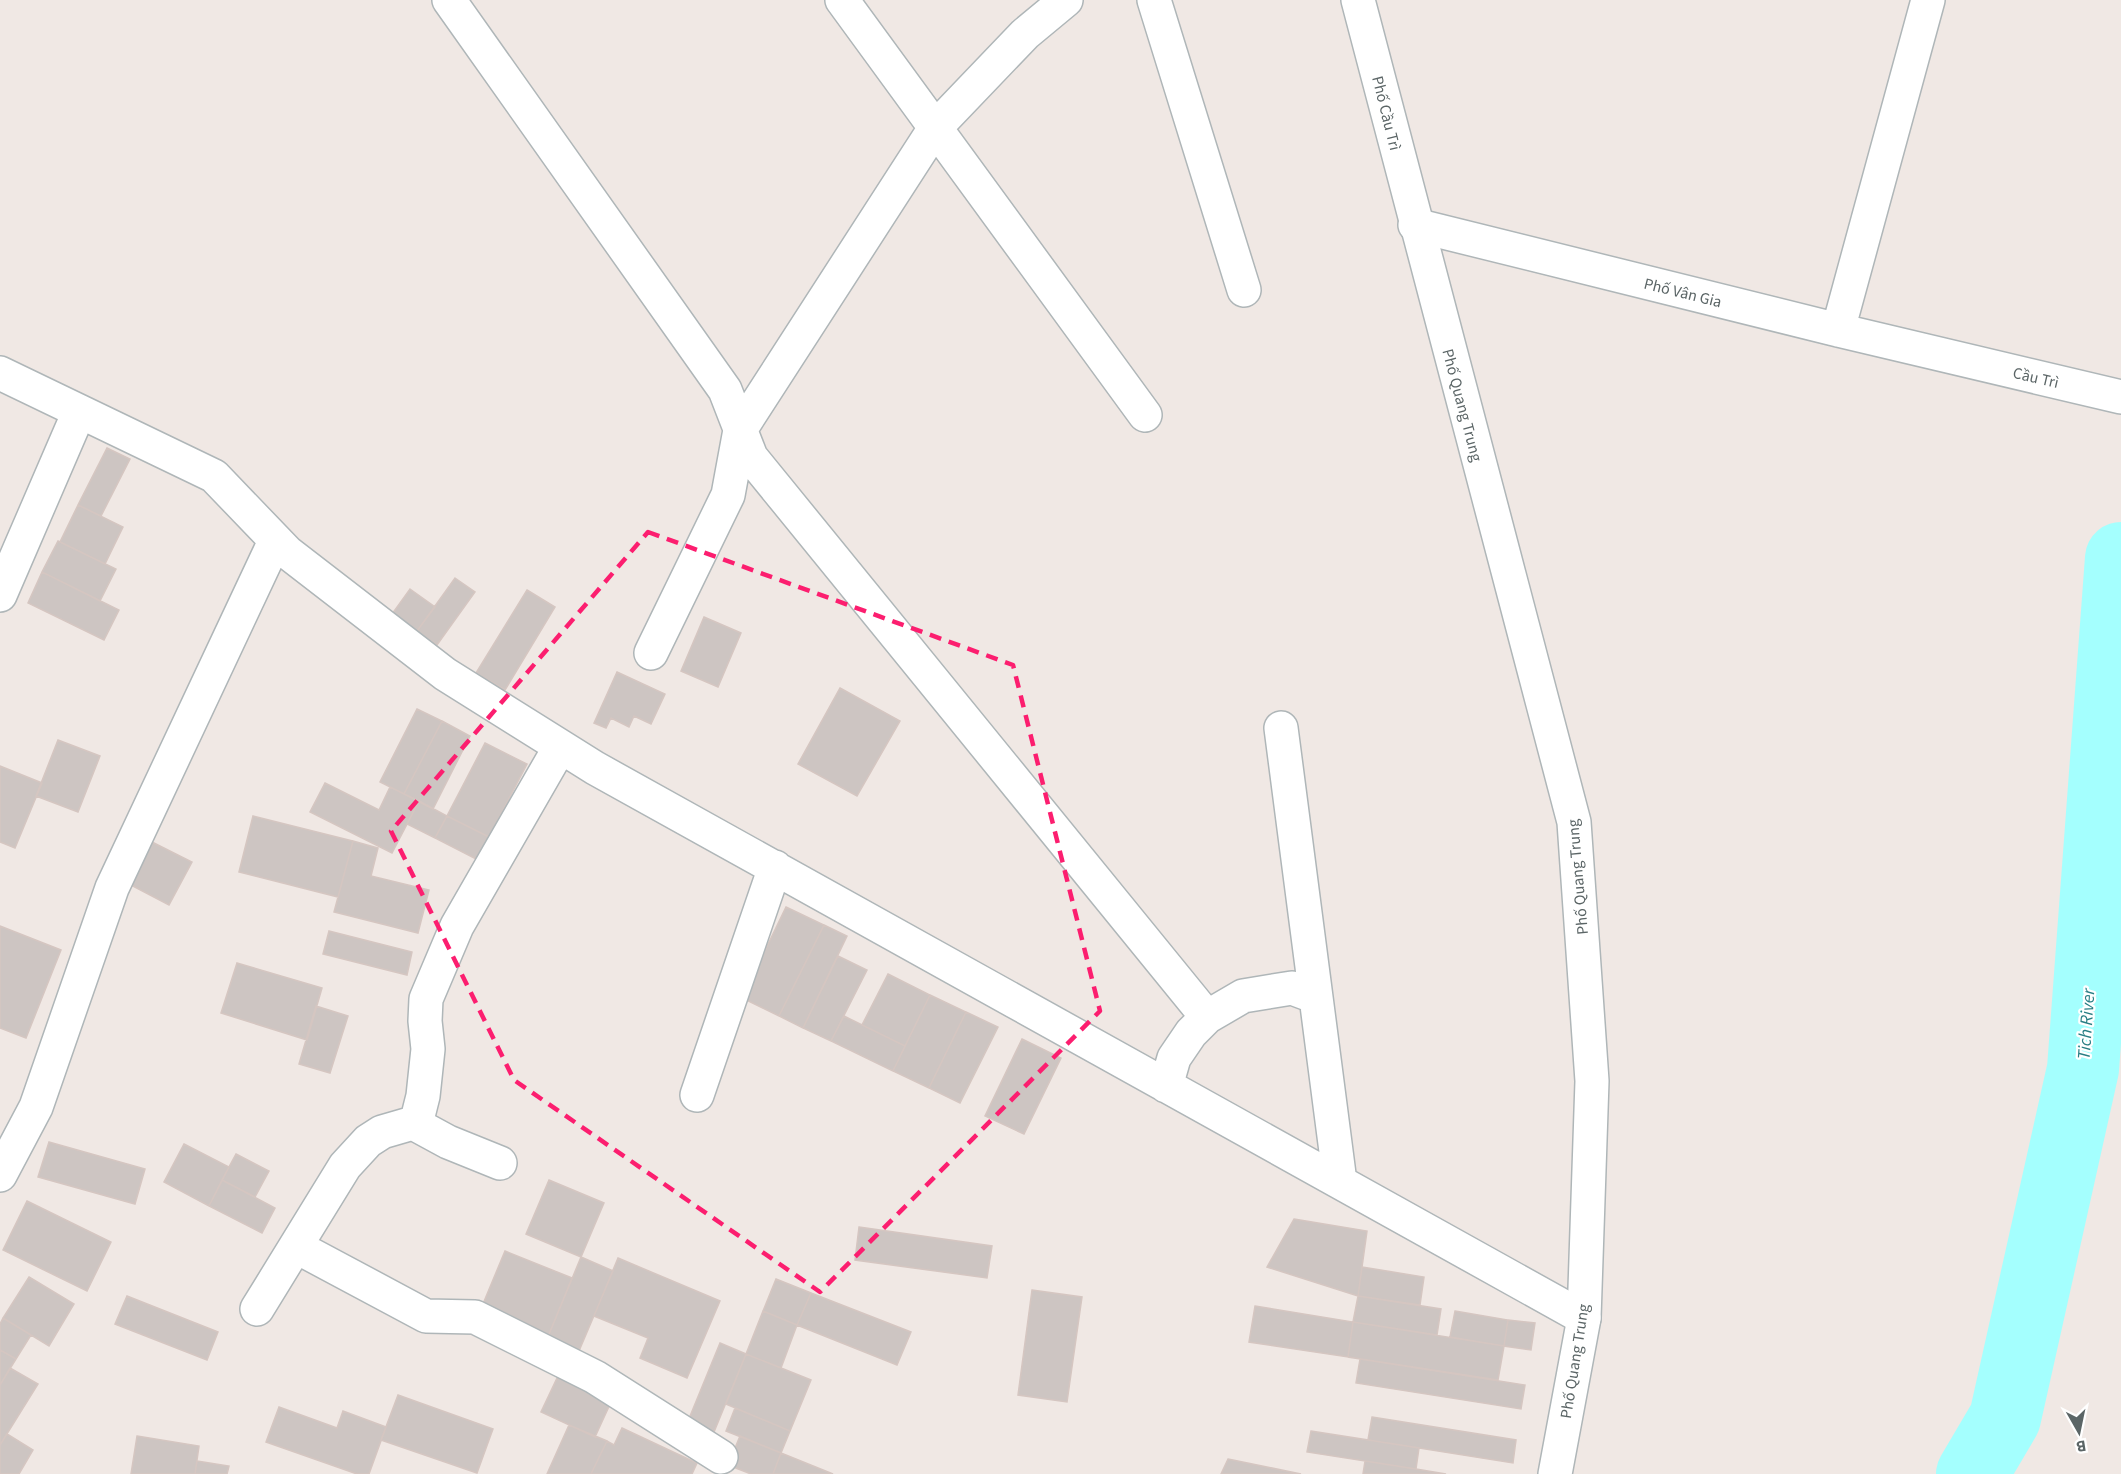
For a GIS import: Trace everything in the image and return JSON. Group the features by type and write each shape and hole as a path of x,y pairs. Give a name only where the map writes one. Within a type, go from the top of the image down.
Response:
{"street":[{"path":"449,0 725,390 751,457 1207,1017"},
{"path":"842,0 1145,415"},
{"path":"651,653 728,495 740,430 935,128 1025,34 1066,0"},
{"path":"1154,0 1244,290"},
{"name":"Phố Cầu Trì","path":"1358,0 1416,225"},
{"path":"1838,330 1928,0"},
{"name":"Phố Vân Gia","path":"1416,225 1951,357"},
{"name":"Phố Quang Trung","path":"1416,225 1574,822 1592,1080 1584,1318 1555,1474"},
{"name":"Cầu Trì","path":"1951,357 2121,397"},
{"path":"0,373 214,476 287,552 445,674 595,768 1584,1318"},
{"path":"0,595 79,412"},
{"path":"0,1175 36,1107 112,888 276,541"},
{"path":"1281,728 1340,1182"},
{"path":"257,1309 345,1166 368,1141 382,1132 413,1124 417,1120 423,1096 428,1049 425,1021 426,999 457,926 560,747"},
{"path":"697,1095 775,867"},
{"path":"1166,1086 1174,1058 1191,1033 1207,1017 1243,996 1292,988 1316,997"},
{"path":"413,1124 448,1142 500,1163"},
{"path":"297,1247 426,1316 475,1317 595,1377 721,1457"}],"highlighted area":[{"path":"648,532 1013,665 1100,1011 820,1292 514,1080 391,831"}],"building":[{"path":"107,448 130,459 101,516 78,505"},
{"path":"78,505 123,527 105,564 60,542"},
{"path":"58,541 116,569 100,601 42,572"},
{"path":"42,572 119,610 104,640 28,603"},
{"path":"455,578 475,592 437,645 417,631"},
{"path":"410,589 435,607 417,631 392,614"},
{"path":"527,590 555,607 505,690 476,673"},
{"path":"704,617 741,633 718,687 681,671"},
{"path":"617,672 665,694 651,724 634,716 629,727 611,718 606,728 594,723"},
{"path":"840,688 900,721 857,796 798,764"},
{"path":"417,709 442,721 404,794 380,782"},
{"path":"442,721 470,736 433,809 404,794"},
{"path":"58,740 100,756 78,812 36,796"},
{"path":"485,743 527,764 489,837 447,816"},
{"path":"0,766 42,783 15,848 0,842"},
{"path":"325,783 379,810 390,787 419,801 392,853 310,812"},
{"path":"419,801 447,816 435,838 407,824"},
{"path":"253,816 353,841 338,897 239,872"},
{"path":"447,816 489,837 478,860 435,838"},
{"path":"148,840 192,862 169,905 125,882"},
{"path":"353,841 378,848 371,876 429,890 418,933 334,912"},
{"path":"786,907 824,925 779,1016 742,998"},
{"path":"824,925 847,936 803,1028 779,1016"},
{"path":"0,926 61,950 26,1038 0,1028"},
{"path":"329,931 412,952 407,975 323,954"},
{"path":"838,956 867,970 831,1041 803,1028"},
{"path":"237,963 322,988 307,1040 221,1013"},
{"path":"888,974 930,995 905,1046 862,1025"},
{"path":"930,995 966,1012 929,1088 893,1071"},
{"path":"316,1006 348,1016 330,1073 299,1064"},
{"path":"966,1012 998,1027 960,1103 929,1088"},
{"path":"844,1016 905,1046 893,1071 831,1041"},
{"path":"1022,1039 1061,1058 1024,1134 985,1116"},
{"path":"49,1142 145,1169 135,1204 38,1177"},
{"path":"184,1144 229,1167 209,1206 164,1182"},
{"path":"236,1154 269,1171 255,1197 222,1180"},
{"path":"222,1180 275,1208 262,1233 209,1206"},
{"path":"549,1180 604,1203 581,1257 526,1234"},
{"path":"27,1201 111,1242 87,1291 3,1250"},
{"path":"1294,1219 1367,1231 1358,1296 1267,1267"},
{"path":"859,1227 992,1246 987,1278 855,1260"},
{"path":"505,1251 572,1278 547,1339 480,1311"},
{"path":"581,1257 613,1271 576,1358 545,1344"},
{"path":"618,1258 720,1301 687,1378 640,1358 648,1338 594,1316"},
{"path":"1362,1267 1424,1277 1420,1305 1358,1296"},
{"path":"29,1277 74,1304 49,1346 3,1318"},
{"path":"776,1279 811,1293 797,1325 763,1311"},
{"path":"1032,1290 1082,1297 1067,1402 1018,1395"},
{"path":"811,1293 911,1332 897,1365 797,1325"},
{"path":"127,1296 218,1332 207,1360 115,1324"},
{"path":"1358,1296 1441,1309 1437,1335 1353,1322"},
{"path":"1255,1306 1353,1322 1348,1357 1249,1342"},
{"path":"763,1311 797,1325 781,1368 746,1354"},
{"path":"1455,1311 1508,1320 1504,1346 1450,1337"},
{"path":"3,1318 31,1335 16,1359 0,1350 0,1324"},
{"path":"1508,1320 1535,1323 1531,1350 1504,1346"},
{"path":"1353,1322 1504,1346 1498,1380 1348,1357"},
{"path":"720,1343 746,1354 714,1432 688,1421"},
{"path":"0,1350 16,1359 0,1385"},
{"path":"746,1354 811,1380 790,1431 726,1404"},
{"path":"1360,1359 1525,1385 1521,1409 1356,1383"},
{"path":"10,1368 38,1384 0,1445 0,1385"},
{"path":"558,1376 612,1400 595,1437 541,1412"},
{"path":"398,1395 493,1429 477,1473 381,1440"},
{"path":"279,1407 337,1428 343,1411 386,1427 369,1474 357,1474 266,1442"},
{"path":"735,1408 790,1431 781,1453 726,1431"},
{"path":"1372,1417 1516,1440 1513,1463 1368,1440"},
{"path":"569,1425 607,1441 591,1474 547,1474"},
{"path":"622,1428 697,1463 692,1474 591,1474 607,1441 614,1445"},
{"path":"1311,1431 1419,1448 1416,1469 1307,1452"},
{"path":"7,1434 33,1450 19,1474 0,1474 0,1445"},
{"path":"137,1436 199,1446 195,1474 131,1474"},
{"path":"740,1436 781,1453 773,1474 751,1474 728,1465"},
{"path":"781,1453 833,1474 773,1474"},
{"path":"1228,1459 1301,1474 1221,1474"},
{"path":"197,1461 229,1466 227,1474 195,1474"},
{"path":"1365,1461 1416,1469 1446,1474 1363,1474"}],"waterway":[{"name":"Tich River","path":"1972,1474 2005,1418 2083,1069 2121,558"}]}
